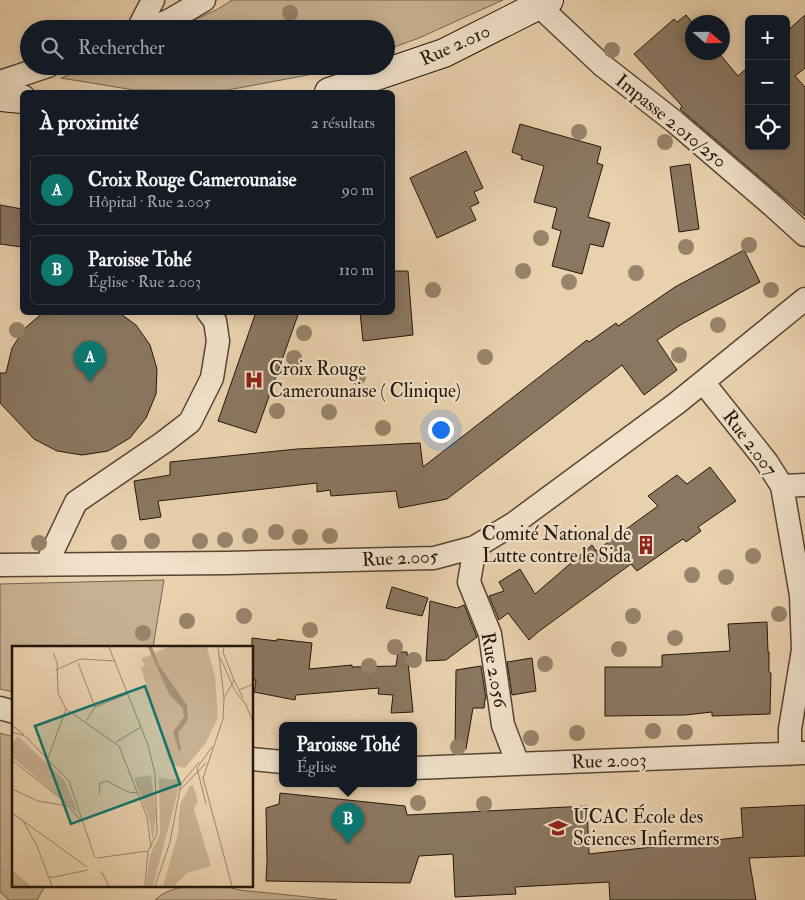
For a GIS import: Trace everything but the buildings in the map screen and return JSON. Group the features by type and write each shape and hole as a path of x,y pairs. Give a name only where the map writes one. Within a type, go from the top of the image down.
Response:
{"main road":[{"name":"Rue 2.010","path":"395,70 444,53 544,3"},
{"name":"Rue 2.010","path":"335,90 379,75"},
{"path":"0,96 20,99"}],"street":[{"path":"143,20 153,0"},
{"path":"170,20 204,0"},
{"name":"Impasse 2.010/250","path":"544,3 602,65 675,122 805,235"},
{"path":"0,82 21,75"},
{"name":"Rue 2.005","path":"0,565 434,558 474,548 513,524 677,403 805,299"},
{"path":"46,565 76,502 190,422 212,378 218,341 215,321 210,315"},
{"name":"Rue 2.007","path":"703,382 766,461 782,486 805,485"},
{"path":"782,486 802,595 803,650 790,729 798,753"},
{"name":"Rue 2.056","path":"474,548 468,582 490,634 503,725 518,764"},
{"name":"Rue 2.003","path":"417,768 798,753"},
{"path":"254,759 279,762"}],"shaded area":[{"path":"232,0 503,0 419,38 395,47 395,20 194,20"},
{"path":"68,75 308,75 228,90 134,90 61,78"},
{"path":"164,580 153,646 12,646 12,692 0,689 0,584"},
{"path":"0,733 12,736 12,888 44,888 37,900 9,900 0,892"},
{"path":"179,888 232,888 337,900 155,900"}],"place":[{"name":"Croix Rouge Camerounaise ( Clinique)","path":"254,380"},
{"name":"Croix Rouge Camerounaise","path":"90,382"},
{"name":"Comité National de Lutte contre le Sida","path":"646,545"},
{"name":"UCAC École des Sciences Infiermers","path":"558,828"},
{"name":"Paroisse Tohé","path":"348,844"}]}
